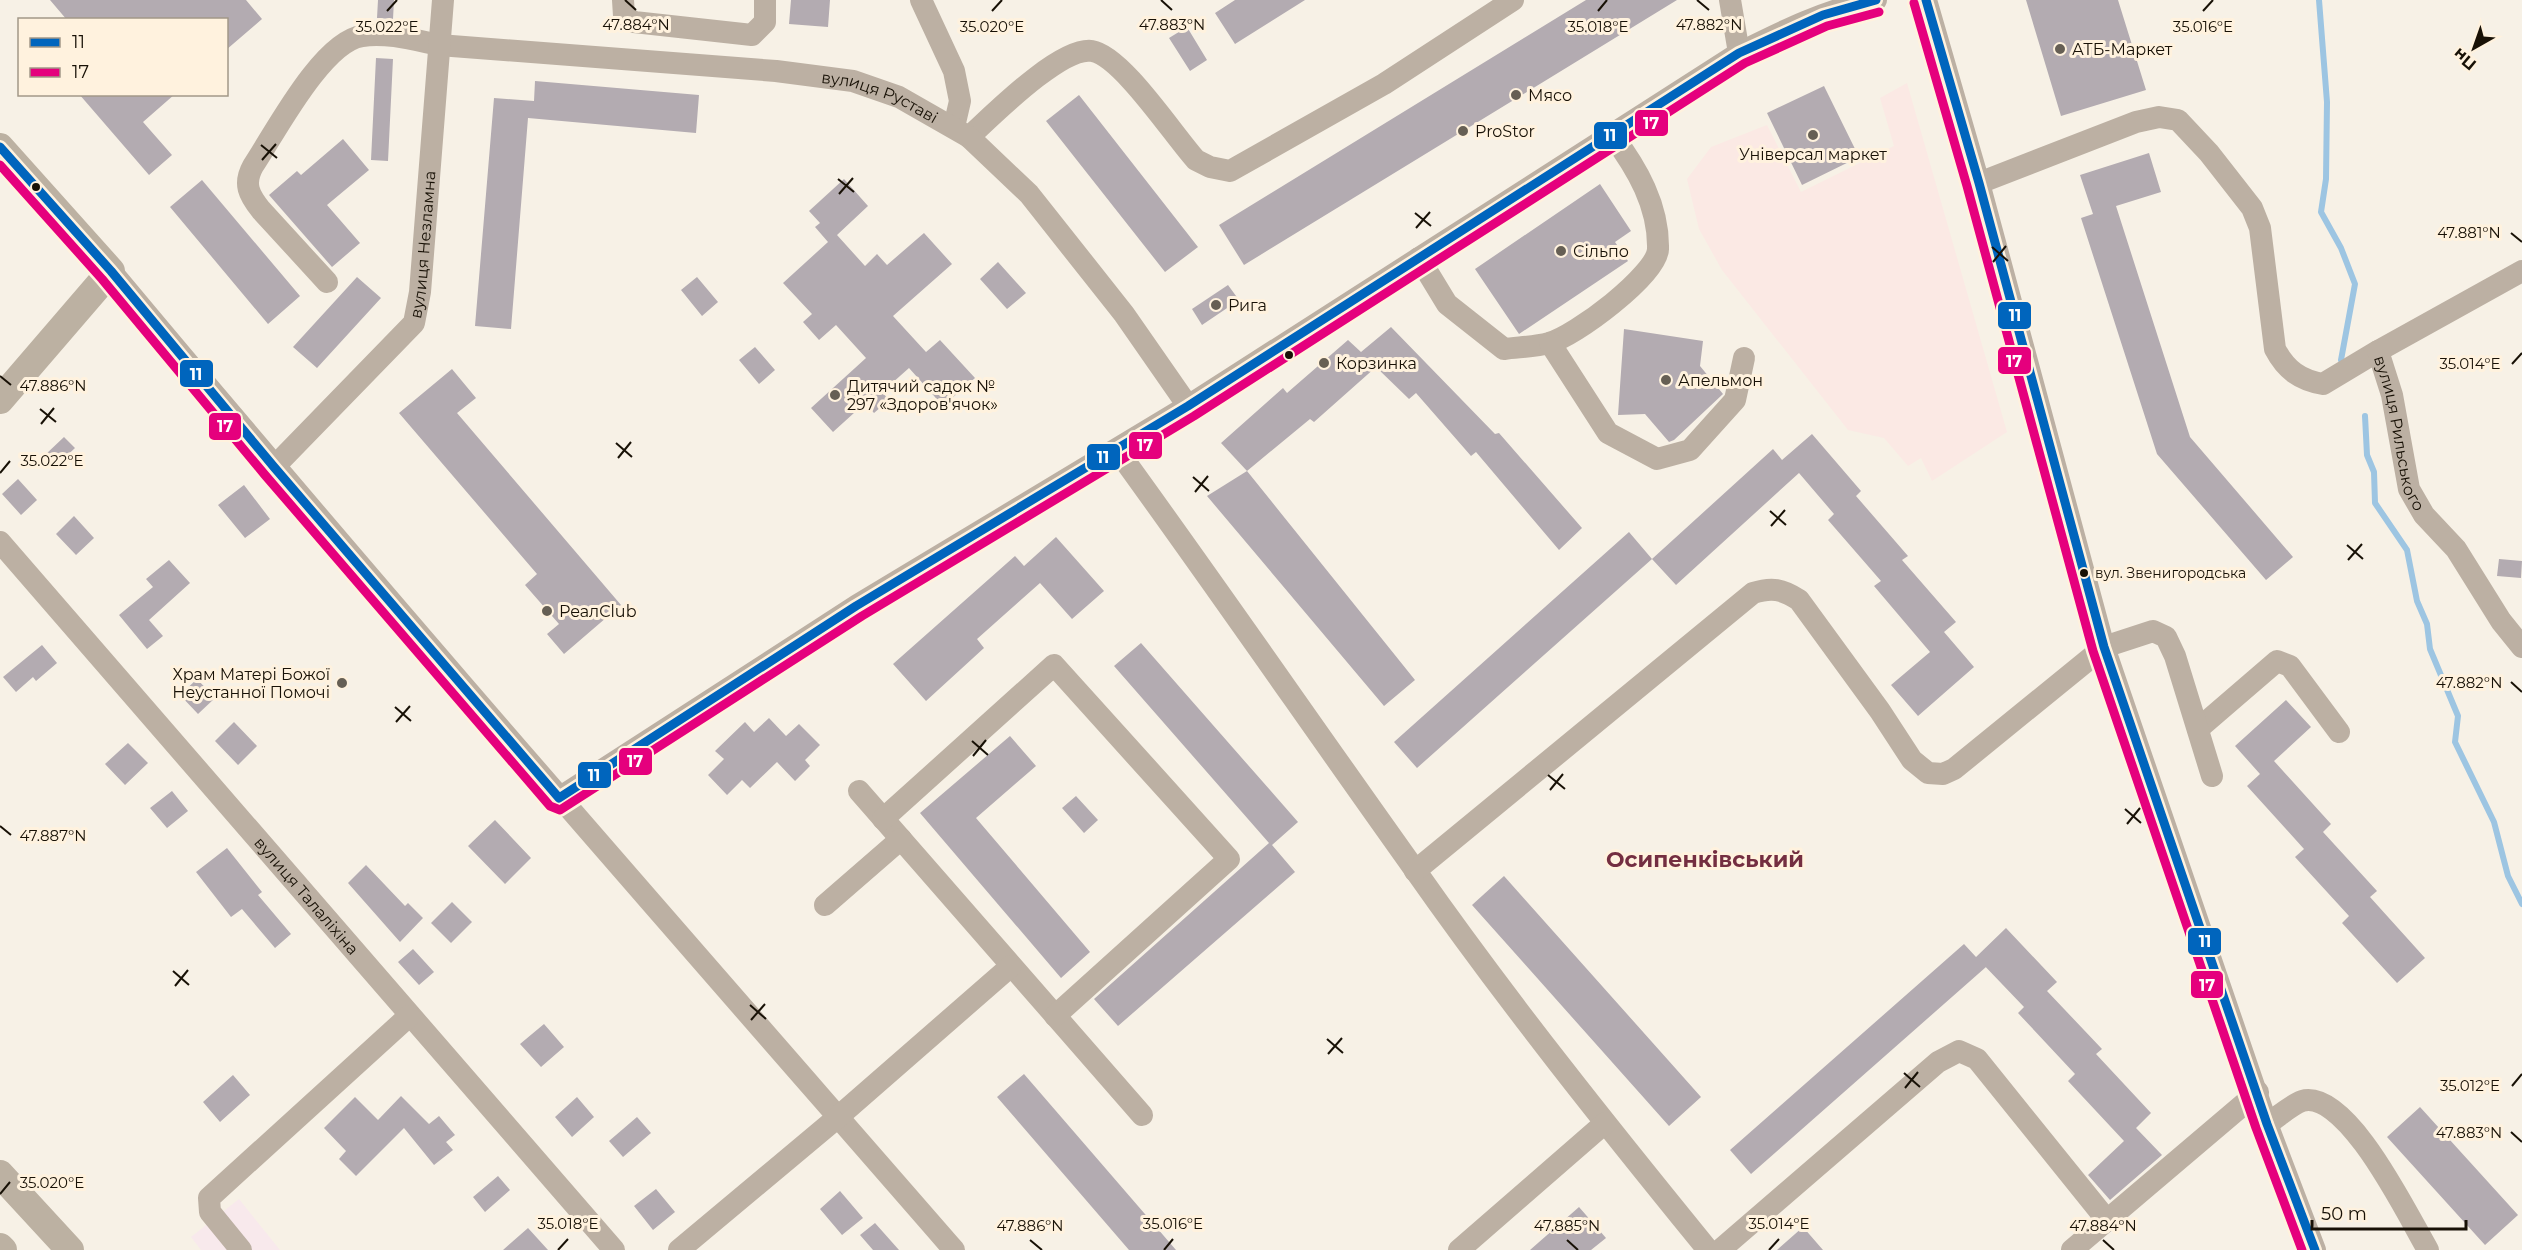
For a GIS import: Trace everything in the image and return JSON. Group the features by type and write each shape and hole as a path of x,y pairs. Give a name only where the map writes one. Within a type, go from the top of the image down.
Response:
{"main road":[{"path":"0,147 111,271 0,400"},
{"path":"0,1174 70,1250"},
{"path":"0,1247 3,1250"}],"street":[{"name":"вулиця Незламна","path":"274,467 414,323 420,292 443,0"},
{"path":"622,0 624,16 634,22 752,34 765,22 765,0"},
{"path":"921,0 954,71 960,101 962,132"},
{"path":"962,132 1056,63 1085,51 1094,51 1107,58 1136,86 1196,160 1210,167 1230,171 1384,84 1513,0"},
{"path":"1730,0 1738,53"},
{"path":"559,798 856,606 1188,406 1738,53 1800,23 1857,3 1876,0"},
{"path":"1926,0 1979,183 2104,647 2258,1092 2267,1124 2315,1250"},
{"name":"вулиця Руставі","path":"327,282 251,198 247,184 248,174 320,64 338,47 363,35 405,38 439,45 718,66 853,81 899,97 962,132 1029,194 1124,314 1188,406"},
{"path":"1979,183 2136,122 2159,117 2178,120 2209,153 2253,208 2260,228 2275,349 2282,362 2308,382 2323,384 2378,351"},
{"path":"1419,258 1447,304 1503,349 1550,343 1592,320 1640,280 1658,251 1653,212 1636,167 1612,135"},
{"path":"111,271 274,467 559,798 954,1250"},
{"name":"вулиця Рильського","path":"2522,271 2378,351 2392,395 2409,489 2424,515 2456,549 2501,621 2522,647"},
{"path":"1550,343 1608,433 1657,459 1690,450 1735,400 1744,358"},
{"path":"1117,450 1306,712 1415,871 1605,1123 1708,1250"},
{"name":"вулиця Талаліхіна","path":"0,542 614,1250"},
{"path":"1415,871 1753,592 1771,588 1786,591 1799,600 1880,711 1912,760 1928,773 1935,774 1954,769 2104,647 2153,631 2166,638 2212,776"},
{"path":"2198,729 2277,661 2290,666 2339,732"},
{"path":"884,819 1054,665 1229,859 1055,1016"},
{"path":"859,791 1142,1115"},
{"path":"825,904 901,839"},
{"path":"679,1250 838,1117 1011,966"},
{"path":"241,1250 210,1212 209,1198 409,1016"},
{"path":"1720,1250 1938,1062 1959,1051 1977,1059 2106,1220"},
{"path":"2072,1250 2258,1092"},
{"path":"2267,1124 2303,1101 2321,1102 2344,1120 2365,1142 2428,1250"},
{"path":"1459,1250 1605,1123"}],"shaded area":[{"path":"1907,83 2007,432 1932,481 1921,458 1908,466 1884,438 1848,430 1722,270 1699,229 1687,179 1711,147 1767,125 1801,192 1894,146 1880,98"},
{"path":"239,1199 280,1250 201,1250 191,1237"}],"building":[{"path":"50,0 246,0 262,19 228,48 228,18 65,18"},
{"path":"378,0 394,0 393,19 377,18"},
{"path":"791,0 830,0 828,27 789,24"},
{"path":"1235,0 1305,0 1235,44 1215,13"},
{"path":"1586,0 1677,0 1244,265 1219,225"},
{"path":"2026,0 2118,0 2146,90 2061,116"},
{"path":"1187,27 1207,60 1190,71 1169,38"},
{"path":"376,58 393,59 388,161 371,160"},
{"path":"535,81 699,95 696,133 528,118 511,329 475,326 494,98 534,101"},
{"name":"Універсал маркет","path":"1824,86 1859,157 1802,185 1767,113"},
{"path":"1079,95 1198,247 1165,272 1046,121"},
{"path":"81,96 173,96 143,122 172,155 149,175"},
{"path":"343,139 369,170 327,205 360,243 332,267 269,195 297,171 301,175"},
{"path":"2149,153 2161,192 2116,206 2190,437 2293,557 2266,580 2157,454 2081,218 2093,214 2080,175"},
{"path":"844,179 868,206 837,235 865,266 877,254 887,265 924,233 952,264 893,316 926,352 940,340 975,378 943,406 909,368 882,392 889,400 874,413 865,403 833,432 811,408 866,358 836,325 819,340 803,322 812,314 783,283 828,242 815,227 820,223 809,211"},
{"path":"202,180 300,296 268,324 170,207"},
{"name":"Сільпо","path":"1600,184 1631,231 1615,242 1628,261 1519,334 1475,269"},
{"path":"998,262 1026,293 1007,309 980,279"},
{"path":"357,277 381,298 317,368 293,347"},
{"path":"697,277 718,302 702,316 681,290"},
{"name":"Рига","path":"1228,285 1239,300 1202,325 1192,309"},
{"path":"1391,327 1495,434 1499,433 1582,528 1559,550 1476,452 1471,456 1416,393 1409,399 1376,367 1314,422 1310,419 1247,471 1221,443 1283,388 1287,393 1348,340 1361,352"},
{"name":"Апельмон","path":"1624,329 1703,341 1700,366 1723,394 1674,440 1669,442 1645,414 1618,415"},
{"path":"755,347 775,370 759,384 739,360"},
{"path":"452,369 476,398 457,413 621,605 564,654 547,634 559,624 525,585 537,574 399,413"},
{"path":"1812,434 1861,491 1856,496 1908,556 1902,560 1956,622 1944,632 1974,667 1918,716 1891,685 1930,652 1874,586 1881,581 1828,520 1834,514 1799,473 1676,585 1652,559 1773,449 1782,460"},
{"path":"64,437 75,448 56,466 45,455"},
{"path":"1247,471 1415,680 1384,706 1207,496"},
{"path":"18,479 37,500 21,515 2,494"},
{"path":"244,485 270,519 245,538 218,505"},
{"path":"74,516 94,538 76,555 56,534"},
{"path":"1629,532 1652,559 1417,768 1394,742"},
{"path":"1056,537 1104,591 1072,619 1040,583 977,639 984,648 926,701 893,664 1015,556 1024,566"},
{"path":"2499,559 2522,561 2521,578 2497,576"},
{"path":"169,560 190,583 149,620 163,636 147,649 119,615 153,587 146,579"},
{"path":"1141,643 1298,822 1272,845 1295,872 1118,1026 1094,999 1269,843 1114,666"},
{"path":"42,645 57,663 36,681 33,677 16,692 3,677"},
{"path":"197,679 215,698 198,714 180,695"},
{"path":"2286,700 2311,727 2274,761 2331,824 2323,832 2377,891 2370,897 2425,958 2397,983 2342,923 2349,916 2295,857 2304,849 2247,786 2260,774 2235,746"},
{"path":"769,718 786,736 799,724 820,745 805,760 810,766 795,781 777,762 750,788 742,780 727,795 708,775 724,759 715,751 745,722 754,732"},
{"path":"234,722 257,746 238,765 215,741"},
{"path":"1010,736 1036,766 976,818 1090,952 1061,978 920,813"},
{"path":"128,743 148,763 125,785 105,764"},
{"path":"172,791 188,811 167,828 150,808"},
{"path":"1076,796 1098,820 1084,833 1062,808"},
{"path":"495,820 531,858 505,884 468,846"},
{"path":"227,848 262,892 258,895 291,934 275,948 242,909 231,917 196,872"},
{"path":"366,865 405,906 408,903 423,918 400,942 348,883"},
{"path":"1504,876 1701,1097 1669,1126 1472,905"},
{"path":"452,902 472,922 451,943 431,923"},
{"path":"2006,928 2057,982 2047,991 2102,1049 2096,1054 2151,1113 2136,1128 2162,1155 2110,1200 2088,1175 2124,1141 2068,1081 2075,1074 2018,1013 2024,1007 1986,967 1751,1174 1730,1150 1964,944 1976,957"},
{"path":"413,949 434,972 419,985 398,962"},
{"path":"544,1024 564,1047 541,1067 520,1044"},
{"path":"1024,1074 1176,1250 1129,1250 997,1097"},
{"path":"233,1075 250,1095 220,1122 203,1102"},
{"path":"401,1096 429,1124 439,1116 455,1135 446,1142 453,1150 434,1165 404,1128 356,1176 339,1159 346,1151 324,1128 355,1097 378,1120"},
{"path":"577,1097 594,1117 572,1137 555,1117"},
{"path":"2420,1107 2518,1215 2485,1245 2387,1137"},
{"path":"637,1117 651,1133 623,1157 609,1141"},
{"path":"498,1176 510,1190 485,1212 473,1197"},
{"path":"656,1189 675,1212 653,1230 634,1206"},
{"path":"840,1191 863,1218 842,1235 820,1209"},
{"path":"1579,1207 1606,1238 1591,1250 1530,1250"},
{"path":"875,1223 899,1250 873,1250 860,1235"},
{"path":"1803,1227 1823,1250 1777,1250"},
{"path":"528,1228 548,1250 503,1250"}],"waterway":[{"path":"2319,0 2327,102 2326,179 2321,212 2341,248 2355,284 2341,360"},
{"path":"2365,416 2367,455 2374,472 2375,503 2407,550 2417,601 2427,624 2430,649 2458,716 2455,742 2494,822 2508,876 2522,904"}],"transit line":[{"name":"11","path":"0,147 111,271 274,467 559,798 856,606 1188,406 1739,53 1823,15 1876,0"},
{"name":"11","path":"1926,0 1979,183 2104,647 2267,1124 2315,1250"},
{"name":"17","path":"1914,3 1967,186 2093,651 2256,1128 2302,1250"},
{"name":"17","path":"0,165 102,279 265,475 550,806 560,810 862,616 1194,416 1745,63 1827,26 1879,12"}],"place":[{"name":"АТБ-Маркет","path":"2060,49"},
{"name":"Мясо","path":"1516,95"},
{"name":"ProStor","path":"1463,131"},
{"name":"Універсал маркет","path":"1813,135"},
{"name":"Сільпо","path":"1561,251"},
{"name":"Рига","path":"1216,305"},
{"name":"Корзинка","path":"1324,363"},
{"name":"Апельмон","path":"1666,380"},
{"name":"Дитячий садок № 297 «Здоров'ячок»","path":"835,395"},
{"name":"вул. Звенигородська","path":"2084,573"},
{"name":"РеалClub","path":"547,611"},
{"name":"Храм Матері Божої Неустанної Помочі","path":"342,683"}],"district":[{"name":"Осипенківський","path":"1705,859"}]}
